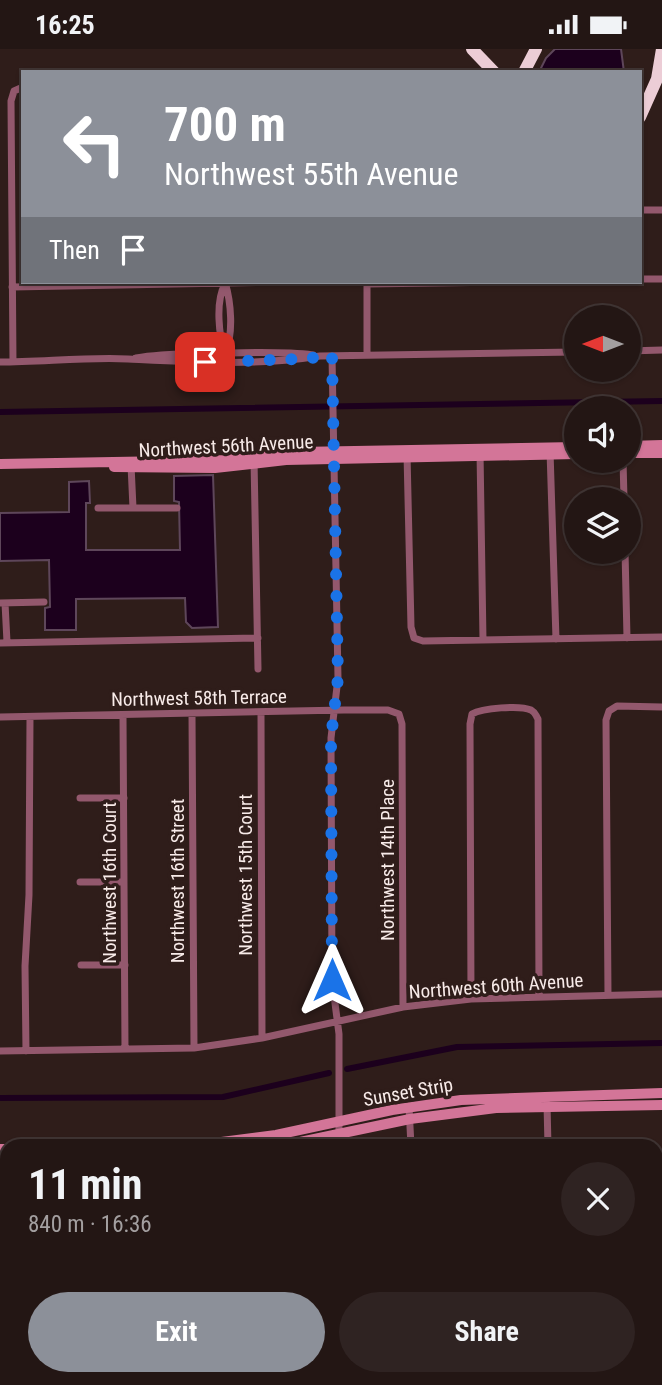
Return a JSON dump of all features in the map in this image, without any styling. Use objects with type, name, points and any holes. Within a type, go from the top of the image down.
[{"type":"highway","points":[[472,49],[492,70]]},
{"type":"highway","points":[[525,70],[536,49]]},
{"type":"highway","points":[[642,99],[651,78],[655,49]]},
{"type":"highway","points":[[642,113],[657,79],[662,49]]},
{"type":"street","points":[[13,362],[11,101],[14,91],[21,88]]},
{"type":"street","points":[[642,211],[662,210]]},
{"type":"street","points":[[642,279],[662,279]]},
{"type":"street","points":[[12,288],[85,284]]},
{"type":"street","points":[[225,284],[228,293],[229,344],[225,357]]},
{"type":"street","points":[[367,284],[367,355]]},
{"type":"street","points":[[641,351],[662,350]]},
{"type":"street","points":[[0,362],[128,359],[165,362],[225,357],[300,359],[320,356],[564,352]]},
{"type":"street","points":[[332,356],[338,678],[331,738],[332,980],[338,1020],[339,1139]]},
{"type":"street","points":[[641,446],[662,445]]},
{"type":"street","name":"Northwest 56th Avenue","points":[[550,451],[564,449]]},
{"type":"street","points":[[550,451],[556,639]]},
{"type":"street","points":[[480,452],[483,640]]},
{"type":"street","points":[[407,453],[411,627],[414,638],[422,641],[662,637]]},
{"type":"street","name":"Northwest 56th Avenue","points":[[0,464],[131,464],[407,453],[564,453]]},
{"type":"street","points":[[641,453],[662,453]]},
{"type":"street","points":[[254,459],[258,669]]},
{"type":"street","points":[[131,464],[134,508]]},
{"type":"street","points":[[98,508],[177,508]]},
{"type":"street","points":[[625,564],[627,638]]},
{"type":"street","points":[[44,602],[3,603],[4,643],[258,638]]},
{"type":"street","points":[[608,995],[606,720],[609,711],[617,706],[662,707]]},
{"type":"street","points":[[471,999],[470,724],[472,714],[480,709],[526,709],[534,712],[538,719],[539,997]]},
{"type":"street","name":"Northwest 58th Terrace","points":[[0,717],[388,710],[399,714]]},
{"type":"street","name":"Northwest 15th Court","points":[[261,713],[262,1038]]},
{"type":"street","name":"Northwest 16th Street","points":[[192,714],[194,1048]]},
{"type":"street","name":"Northwest 14th Place","points":[[399,714],[402,724],[403,1007]]},
{"type":"street","name":"Northwest 16th Court","points":[[123,716],[125,1049]]},
{"type":"street","points":[[26,1051],[30,717]]},
{"type":"street","points":[[80,798],[124,798]]},
{"type":"street","points":[[80,882],[124,882]]},
{"type":"street","points":[[81,965],[125,965]]},
{"type":"street","name":"Northwest 60th Avenue","points":[[0,1051],[194,1048],[262,1038],[403,1007],[471,999],[662,994]]},
{"type":"street","name":"Sunset Strip","points":[[248,1139],[409,1107],[493,1097],[662,1093]]},
{"type":"street","points":[[547,1096],[548,1139]]},
{"type":"street","name":"Sunset Strip","points":[[317,1139],[410,1119],[496,1108],[662,1105]]},
{"type":"street","points":[[409,1107],[411,1139]]},
{"type":"street","points":[[292,1132],[294,1139]]},
{"type":"shaded area","points":[[555,49],[621,49],[624,70],[540,70]]},
{"type":"shaded area","points":[[213,475],[218,627],[192,628],[186,622],[185,598],[76,599],[76,630],[45,630],[45,608],[50,607],[49,560],[0,561],[0,513],[69,512],[69,482],[89,481],[86,550],[180,550],[179,502],[174,501],[174,476]]},
{"type":"waterway","points":[[0,412],[662,401]]},
{"type":"waterway","points":[[347,1069],[457,1047],[662,1043]]},
{"type":"waterway","points":[[0,1098],[223,1097],[329,1073]]},
{"type":"route","points":[[205,362],[332,356],[338,678],[331,738],[332,980]]}]
